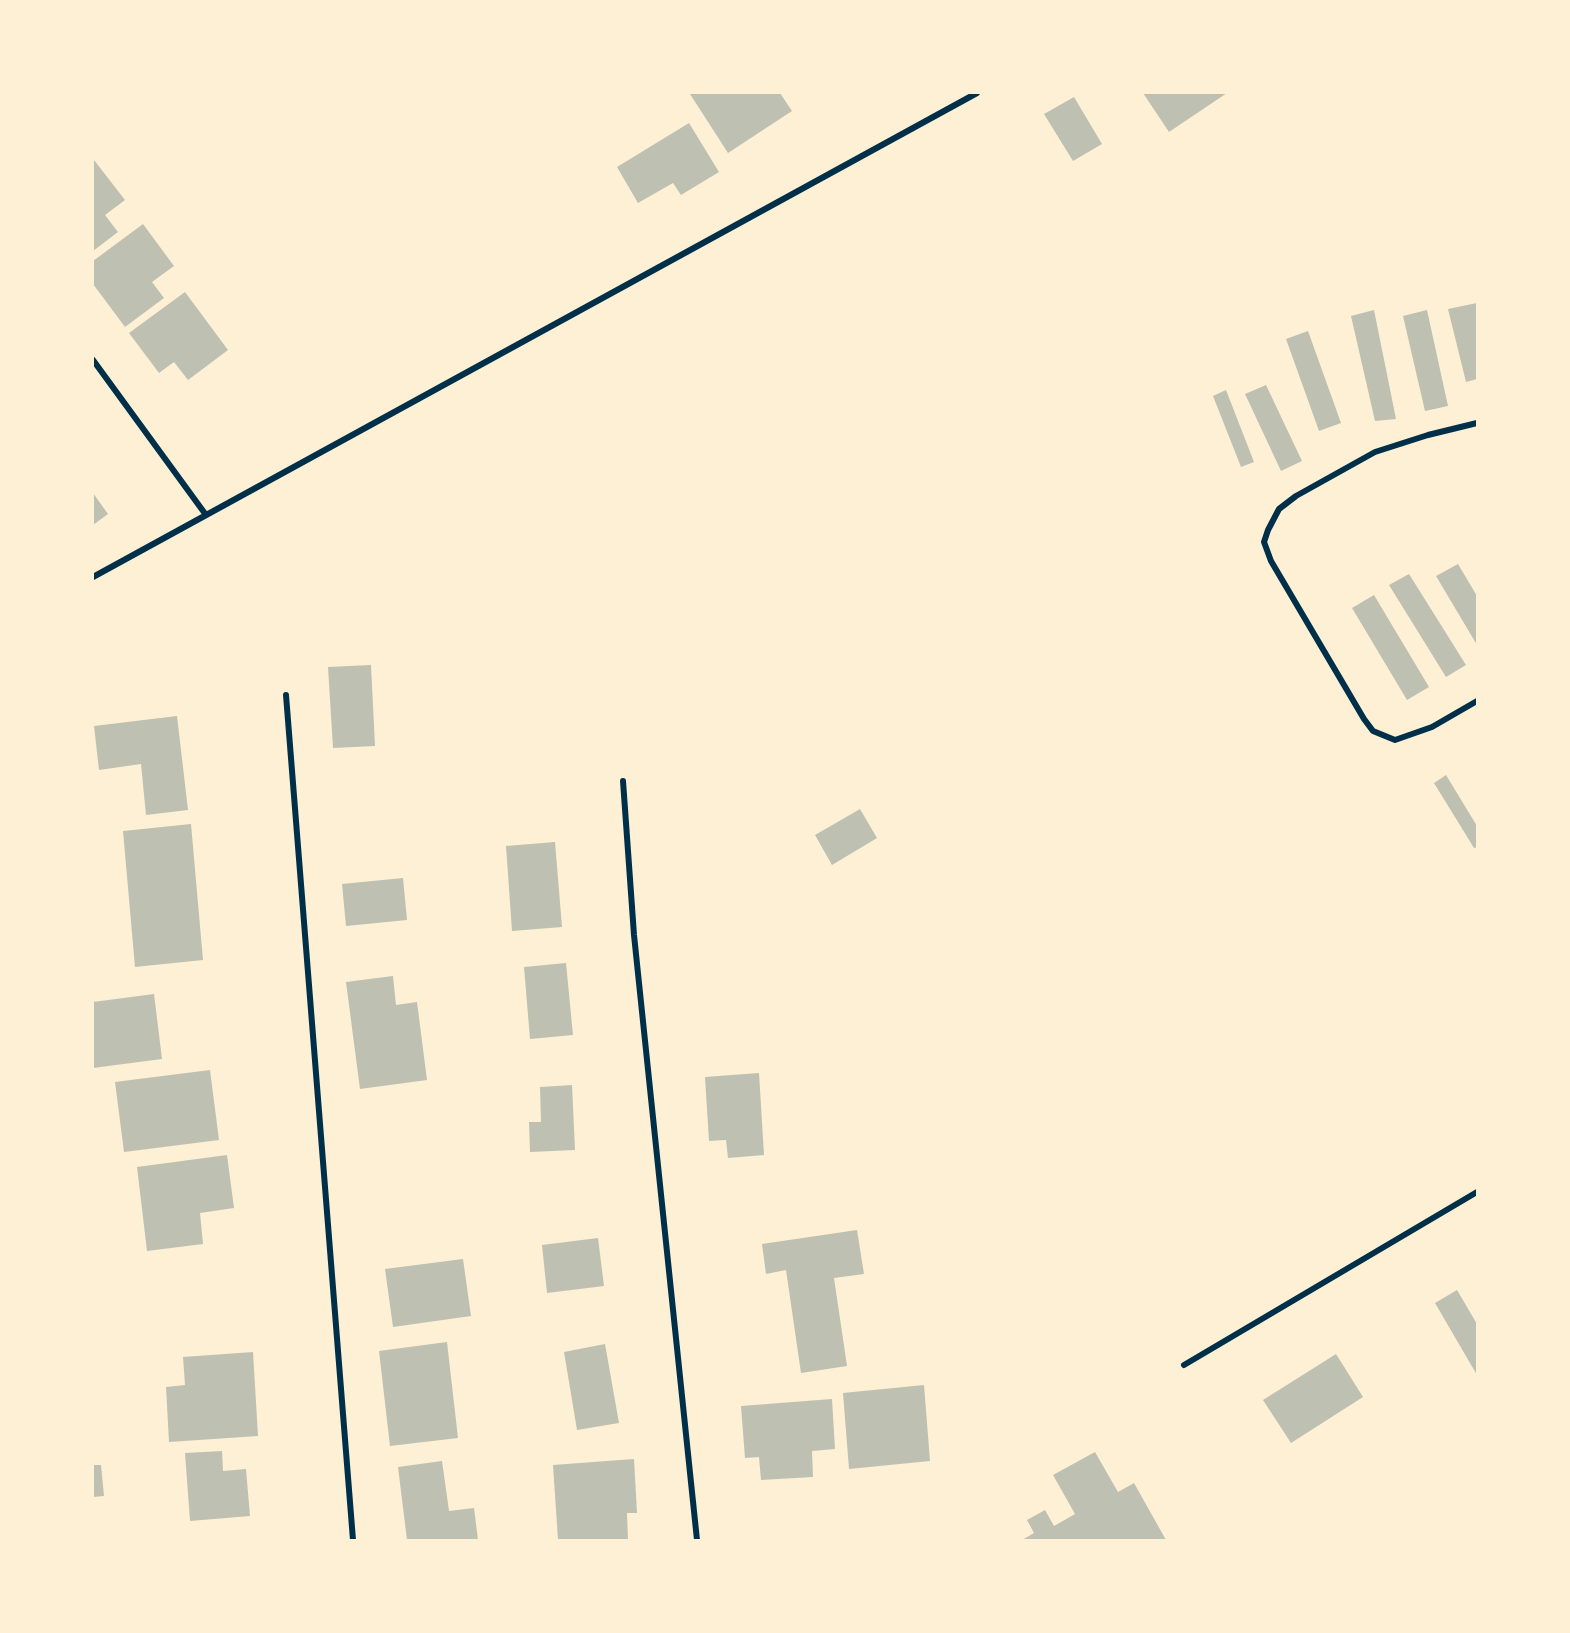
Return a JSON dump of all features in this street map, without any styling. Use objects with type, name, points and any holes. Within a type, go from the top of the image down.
[{"type":"street","points":[[93,577],[977,93]]},
{"type":"street","points":[[93,360],[206,515]]},
{"type":"street","points":[[1477,423],[1428,435],[1375,452],[1306,490],[1279,509],[1264,542],[1271,561],[1373,731],[1395,740],[1432,727],[1477,701]]},
{"type":"street","points":[[286,695],[353,1540]]},
{"type":"street","points":[[624,781],[634,935],[697,1540]]},
{"type":"street","points":[[1184,1365],[1477,1192]]},
{"type":"building","points":[[780,93],[792,111],[728,153],[690,94]]},
{"type":"building","points":[[1143,93],[1227,93],[1169,132]]},
{"type":"building","points":[[1074,97],[1102,144],[1073,161],[1044,114]]},
{"type":"building","points":[[689,123],[719,172],[681,195],[673,183],[638,203],[617,167]]},
{"type":"building","points":[[93,161],[125,200],[105,215],[118,232],[93,251]]},
{"type":"building","points":[[143,224],[174,266],[152,282],[164,298],[125,327],[93,284],[93,261]]},
{"type":"building","points":[[185,292],[228,350],[188,380],[174,362],[159,373],[129,333]]},
{"type":"building","points":[[1477,303],[1477,379],[1466,382],[1448,309]]},
{"type":"building","points":[[1374,310],[1396,419],[1375,421],[1351,316]]},
{"type":"building","points":[[1427,310],[1448,406],[1425,411],[1403,316]]},
{"type":"building","points":[[1308,331],[1341,423],[1319,431],[1286,339]]},
{"type":"building","points":[[1266,385],[1302,461],[1281,471],[1245,394]]},
{"type":"building","points":[[1226,390],[1254,462],[1241,467],[1213,396]]},
{"type":"building","points":[[93,493],[108,514],[93,525]]},
{"type":"building","points":[[1458,564],[1477,596],[1477,645],[1436,576]]},
{"type":"building","points":[[1409,574],[1466,665],[1446,677],[1389,585]]},
{"type":"building","points":[[1374,595],[1429,687],[1407,700],[1352,608]]},
{"type":"building","points":[[371,665],[375,746],[333,748],[328,667]]},
{"type":"building","points":[[177,716],[188,810],[146,815],[141,764],[99,770],[94,726]]},
{"type":"building","points":[[1446,775],[1477,826],[1477,847],[1474,848],[1434,783]]},
{"type":"building","points":[[860,809],[877,838],[832,865],[815,835]]},
{"type":"building","points":[[191,824],[203,960],[135,967],[123,831]]},
{"type":"building","points":[[555,842],[562,927],[512,931],[506,846]]},
{"type":"building","points":[[403,878],[407,920],[346,926],[342,884]]},
{"type":"building","points":[[566,963],[573,1035],[530,1039],[524,967]]},
{"type":"building","points":[[393,976],[396,1005],[417,1002],[427,1080],[360,1089],[346,982]]},
{"type":"building","points":[[154,994],[162,1059],[93,1068],[93,1002]]},
{"type":"building","points":[[210,1070],[219,1140],[124,1152],[115,1082]]},
{"type":"building","points":[[759,1073],[764,1155],[728,1158],[726,1140],[709,1141],[705,1077]]},
{"type":"building","points":[[572,1085],[575,1150],[530,1152],[529,1122],[541,1122],[540,1087]]},
{"type":"building","points":[[227,1155],[234,1208],[200,1213],[203,1244],[147,1251],[137,1167]]},
{"type":"building","points":[[857,1230],[864,1274],[834,1278],[847,1366],[801,1373],[786,1270],[766,1274],[762,1244]]},
{"type":"building","points":[[598,1238],[604,1286],[547,1293],[542,1245]]},
{"type":"building","points":[[463,1259],[471,1316],[393,1327],[385,1269]]},
{"type":"building","points":[[1457,1290],[1477,1324],[1477,1375],[1435,1303]]},
{"type":"building","points":[[447,1342],[458,1438],[390,1446],[379,1351]]},
{"type":"building","points":[[605,1344],[619,1423],[577,1430],[564,1352]]},
{"type":"building","points":[[253,1352],[258,1436],[169,1442],[166,1387],[185,1385],[183,1357]]},
{"type":"building","points":[[1336,1354],[1363,1397],[1291,1443],[1263,1400]]},
{"type":"building","points":[[924,1385],[930,1461],[849,1469],[843,1393]]},
{"type":"building","points":[[832,1399],[835,1449],[812,1451],[813,1477],[761,1480],[759,1457],[745,1458],[741,1406]]},
{"type":"building","points":[[222,1451],[223,1471],[246,1469],[250,1516],[190,1521],[185,1453]]},
{"type":"building","points":[[1095,1452],[1118,1492],[1134,1483],[1166,1540],[1022,1540],[1034,1533],[1027,1520],[1045,1510],[1054,1526],[1075,1514],[1053,1475]]},
{"type":"building","points":[[634,1459],[637,1513],[627,1513],[628,1540],[558,1540],[553,1465]]},
{"type":"building","points":[[442,1461],[449,1511],[474,1508],[478,1540],[407,1540],[398,1467]]},
{"type":"building","points":[[93,1465],[101,1465],[104,1496],[93,1497]]}]
